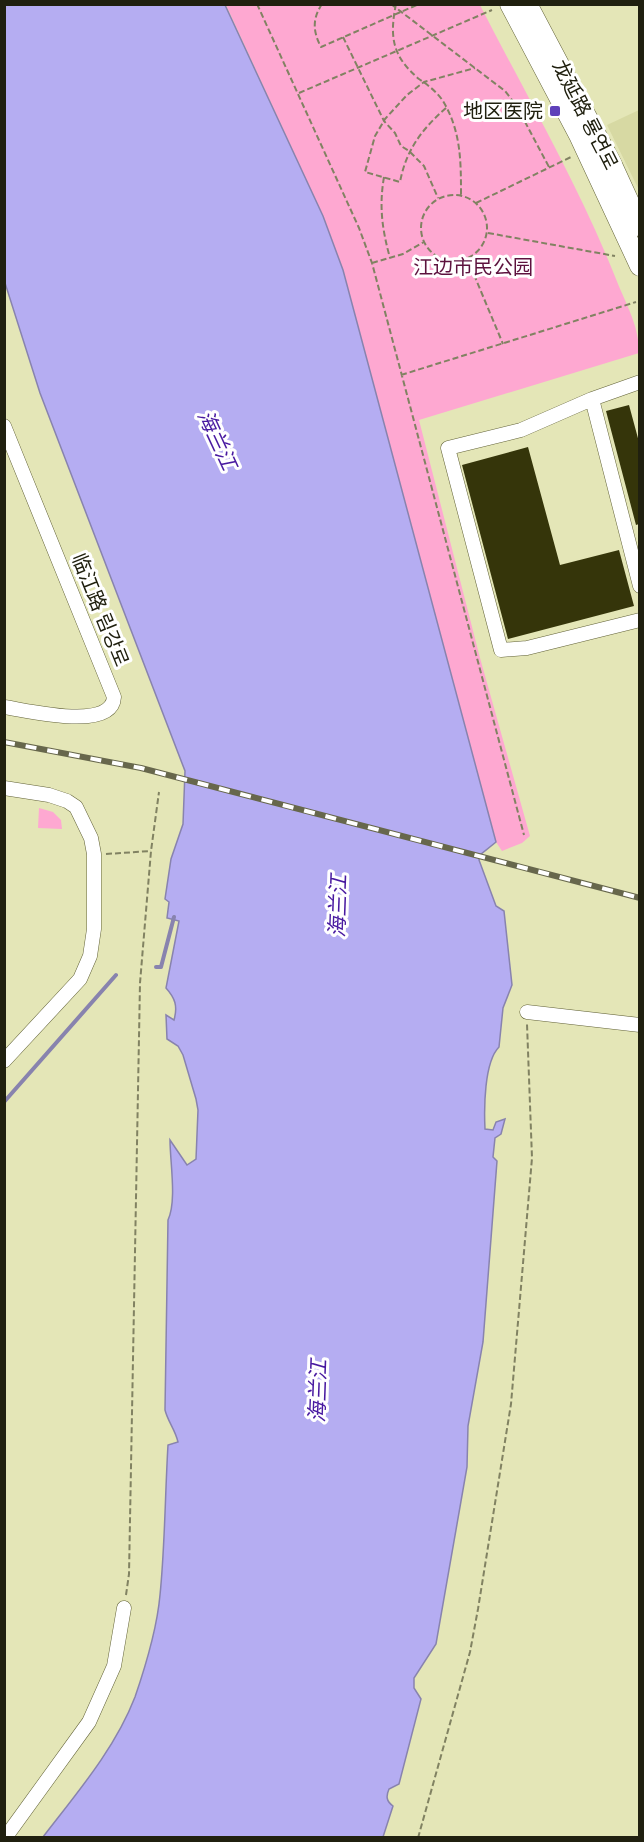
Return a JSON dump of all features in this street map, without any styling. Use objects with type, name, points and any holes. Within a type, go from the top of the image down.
[{"type":"highway","name":"龙延路 룡연로","points":[[519,8],[612,165],[639,222]]},
{"type":"highway","name":"龙延路 룡연로","points":[[519,8],[639,266]]},
{"type":"street","points":[[638,387],[592,399],[521,430],[448,448],[501,650],[527,648],[639,620]]},
{"type":"street","points":[[592,399],[639,586]]},
{"type":"street","name":"临江路 림강로","points":[[4,426],[114,698],[108,710],[93,716],[75,718],[4,707]]},
{"type":"street","points":[[4,788],[49,795],[67,801],[76,807],[91,838],[94,854],[94,929],[90,956],[80,979],[4,1061]]},
{"type":"street","points":[[527,1012],[639,1025]]},
{"type":"street","points":[[5,1838],[89,1722],[114,1666],[124,1608]]},
{"type":"path","points":[[257,4],[359,228],[372,263],[524,835]]},
{"type":"path","points":[[322,4],[314,20],[315,37],[321,47],[419,4]]},
{"type":"path","points":[[391,4],[505,91],[549,167]]},
{"type":"path","points":[[395,6],[393,28],[395,52],[410,71],[435,92],[456,128],[459,141],[462,196]]},
{"type":"path","points":[[298,94],[432,36],[519,8]]},
{"type":"path","points":[[343,38],[384,121],[395,133],[401,146],[410,151],[427,170],[439,199]]},
{"type":"path","points":[[446,108],[414,141],[400,182],[365,172],[375,136],[384,121],[406,95],[424,82],[475,68]]},
{"type":"path","points":[[475,203],[570,157]]},
{"type":"path","points":[[384,177],[381,216],[390,258]]},
{"type":"path","points":[[451,195],[462,196],[475,203],[485,215],[487,232],[481,248],[467,258],[451,261],[440,258],[430,252],[424,243],[421,222],[425,212],[439,199],[451,195]]},
{"type":"path","points":[[487,232],[615,256]]},
{"type":"path","points":[[372,263],[403,254],[424,243]]},
{"type":"path","points":[[467,258],[503,344]]},
{"type":"path","points":[[401,375],[636,302]]},
{"type":"path","points":[[124,1608],[129,1562],[140,983],[151,851],[159,792]]},
{"type":"path","points":[[94,854],[151,851]]},
{"type":"path","points":[[418,1838],[470,1652],[511,1404],[532,1158],[527,1012]]},
{"type":"shaded area","points":[[639,110],[639,190],[607,125]]},
{"type":"green space","name":"江边市民公园","points":[[226,5],[480,5],[587,212],[635,326],[639,353],[419,420],[480,658],[530,836],[522,843],[502,851],[496,842],[343,270],[323,216]]},
{"type":"green space","points":[[39,808],[53,812],[61,820],[62,829],[38,828]]},
{"type":"water","name":"海兰江","points":[[4,5],[225,5],[323,216],[343,270],[496,842],[480,855],[479,860],[496,906],[504,911],[512,985],[503,1008],[499,1047],[490,1063],[486,1086],[485,1129],[493,1130],[496,1122],[505,1119],[501,1134],[495,1138],[493,1157],[497,1161],[483,1342],[468,1426],[467,1467],[436,1644],[414,1678],[414,1688],[421,1699],[399,1784],[389,1789],[388,1792],[388,1800],[393,1806],[383,1837],[43,1837],[94,1770],[117,1735],[135,1697],[154,1634],[162,1577],[168,1445],[178,1442],[165,1410],[168,1220],[173,1192],[170,1140],[187,1165],[196,1159],[198,1110],[183,1055],[178,1046],[167,1039],[166,1015],[174,1020],[175,1002],[166,988],[179,921],[167,918],[169,902],[165,899],[171,859],[183,824],[185,771],[40,393],[5,283]]},
{"type":"building","points":[[629,405],[639,442],[639,524],[636,525],[606,411]]},
{"type":"building","points":[[528,447],[560,565],[619,550],[634,606],[508,639],[462,465]]},
{"type":"waterway","points":[[156,967],[161,967],[174,917]]},
{"type":"waterway","points":[[4,1102],[116,975]]},
{"type":"railway","points":[[4,742],[141,768],[640,898]]},
{"type":"place","name":"地区医院","points":[[555,111]]}]
